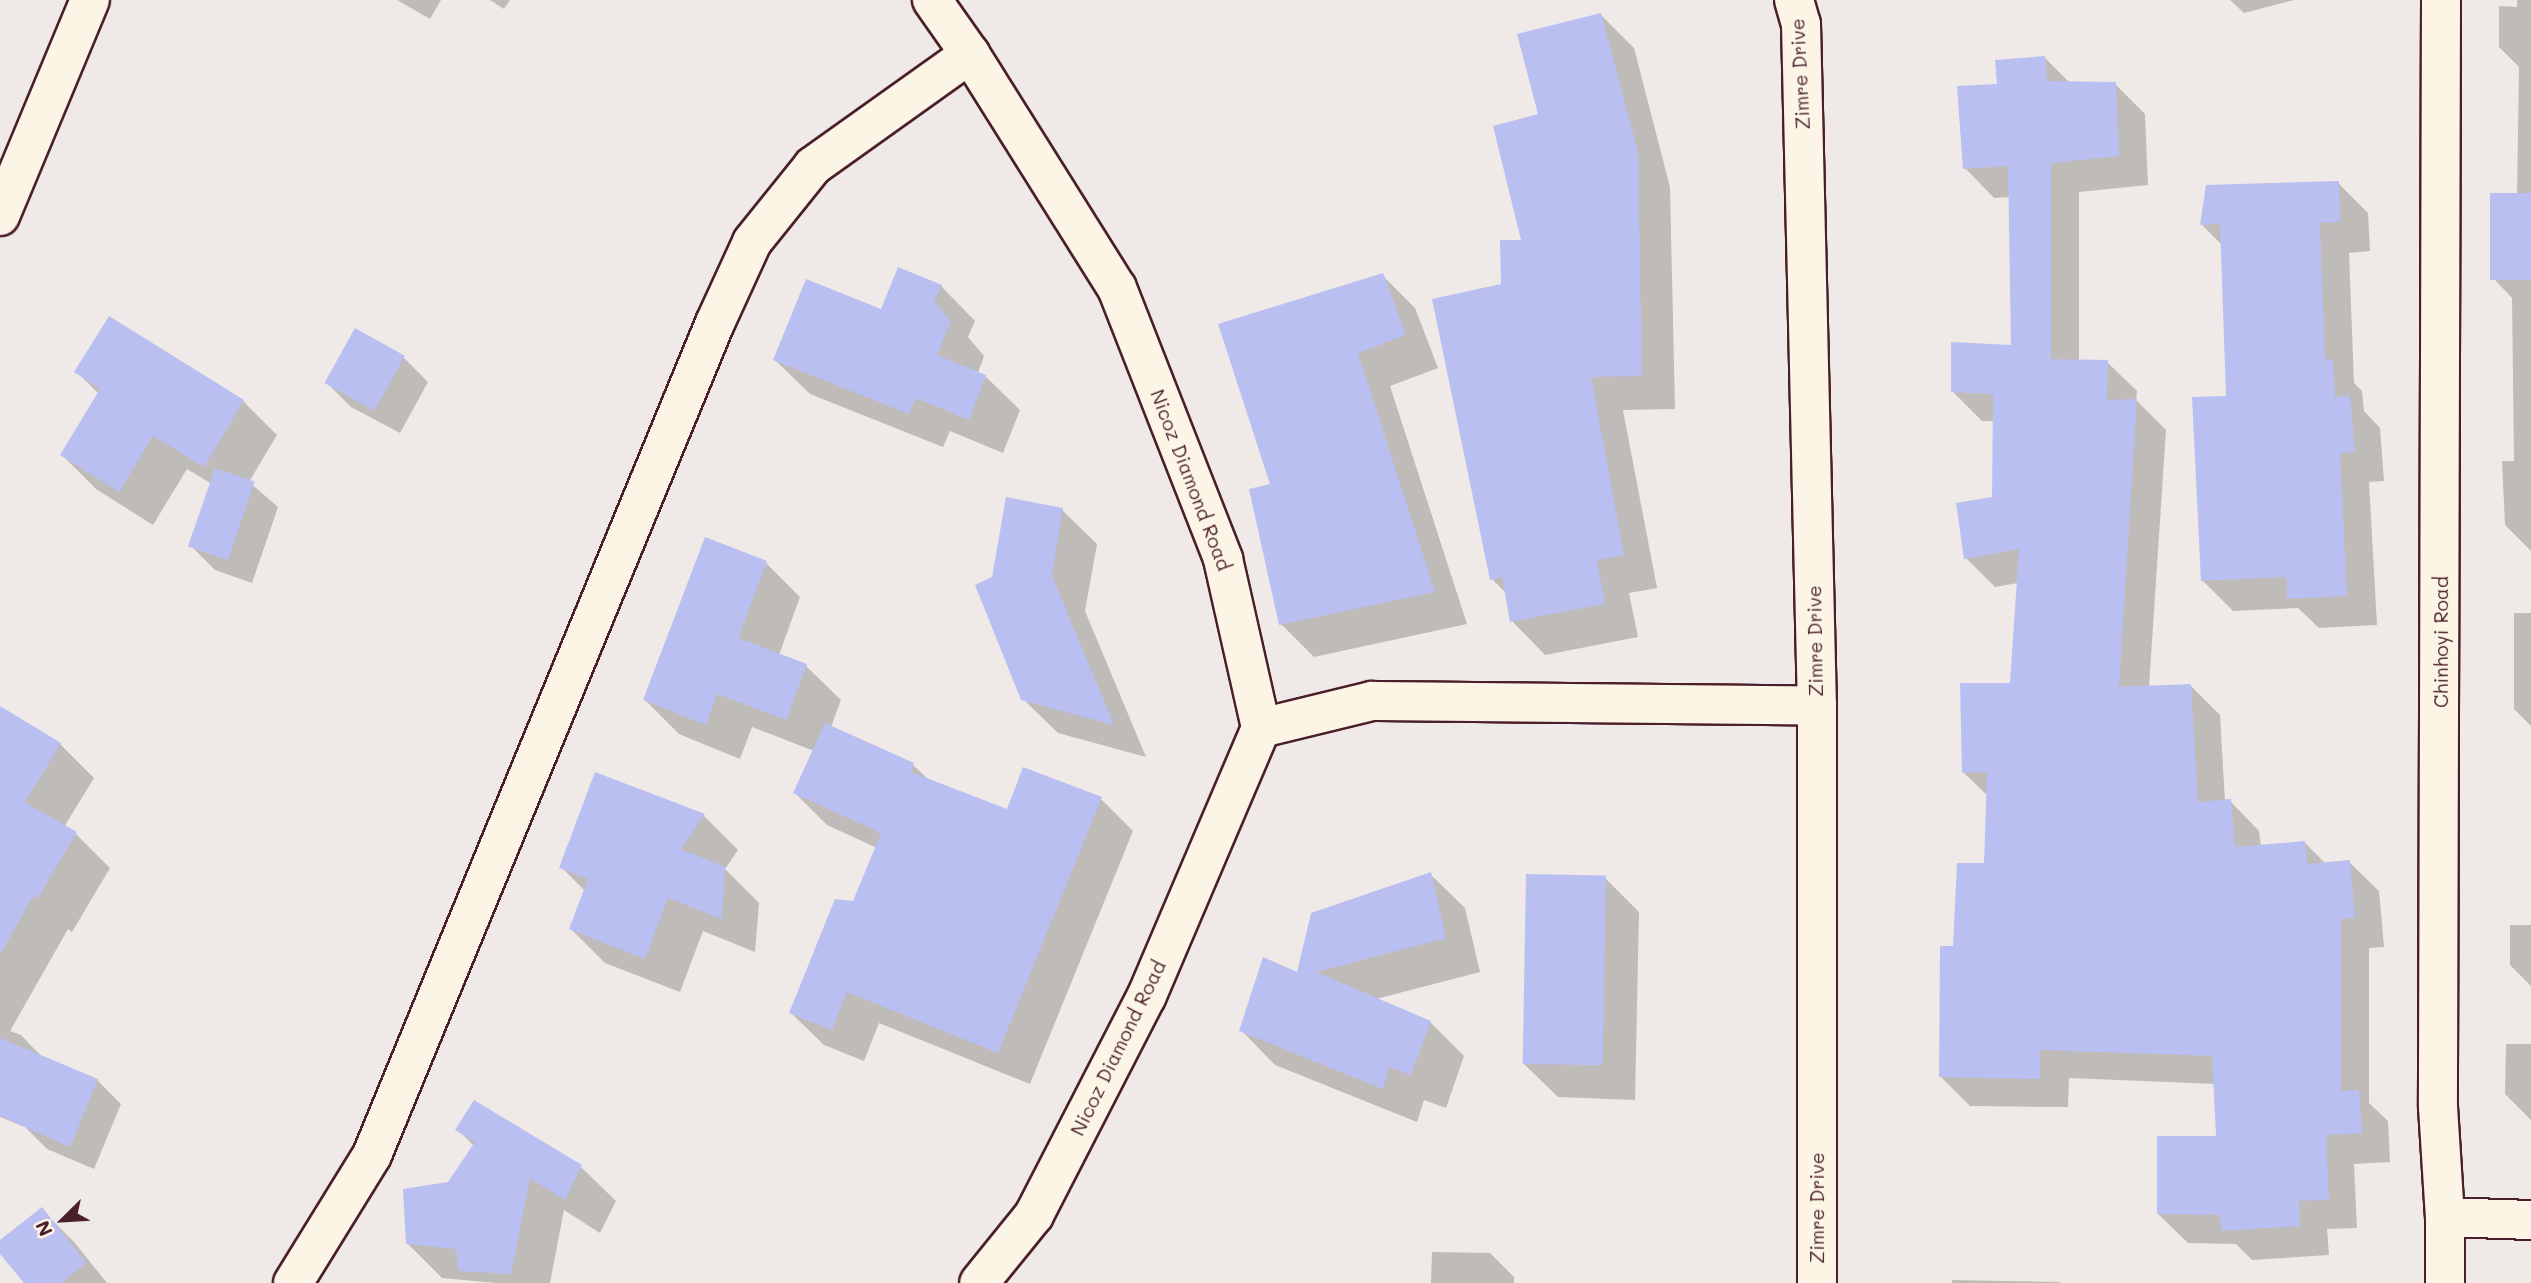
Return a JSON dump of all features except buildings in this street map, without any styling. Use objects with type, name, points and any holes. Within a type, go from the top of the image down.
[{"type":"street","points":[[0,216],[90,0]]},
{"type":"street","name":"Nicoz Diamond Road","points":[[932,0],[970,54],[1117,288],[1223,559],[1261,728],[1140,1009],[1034,1215],[979,1283]]},
{"type":"street","name":"Zimre Drive","points":[[1794,0],[1801,24],[1817,706],[1817,1283]]},
{"type":"street","name":"Chinhoyi Road","points":[[2441,0],[2438,1107],[2445,1217],[2445,1283]]},
{"type":"street","points":[[293,1283],[372,1155],[704,349],[752,242],[813,166],[970,54]]},
{"type":"street","points":[[1261,728],[1372,701],[1817,706]]},
{"type":"street","points":[[2445,1217],[2531,1220]]}]
